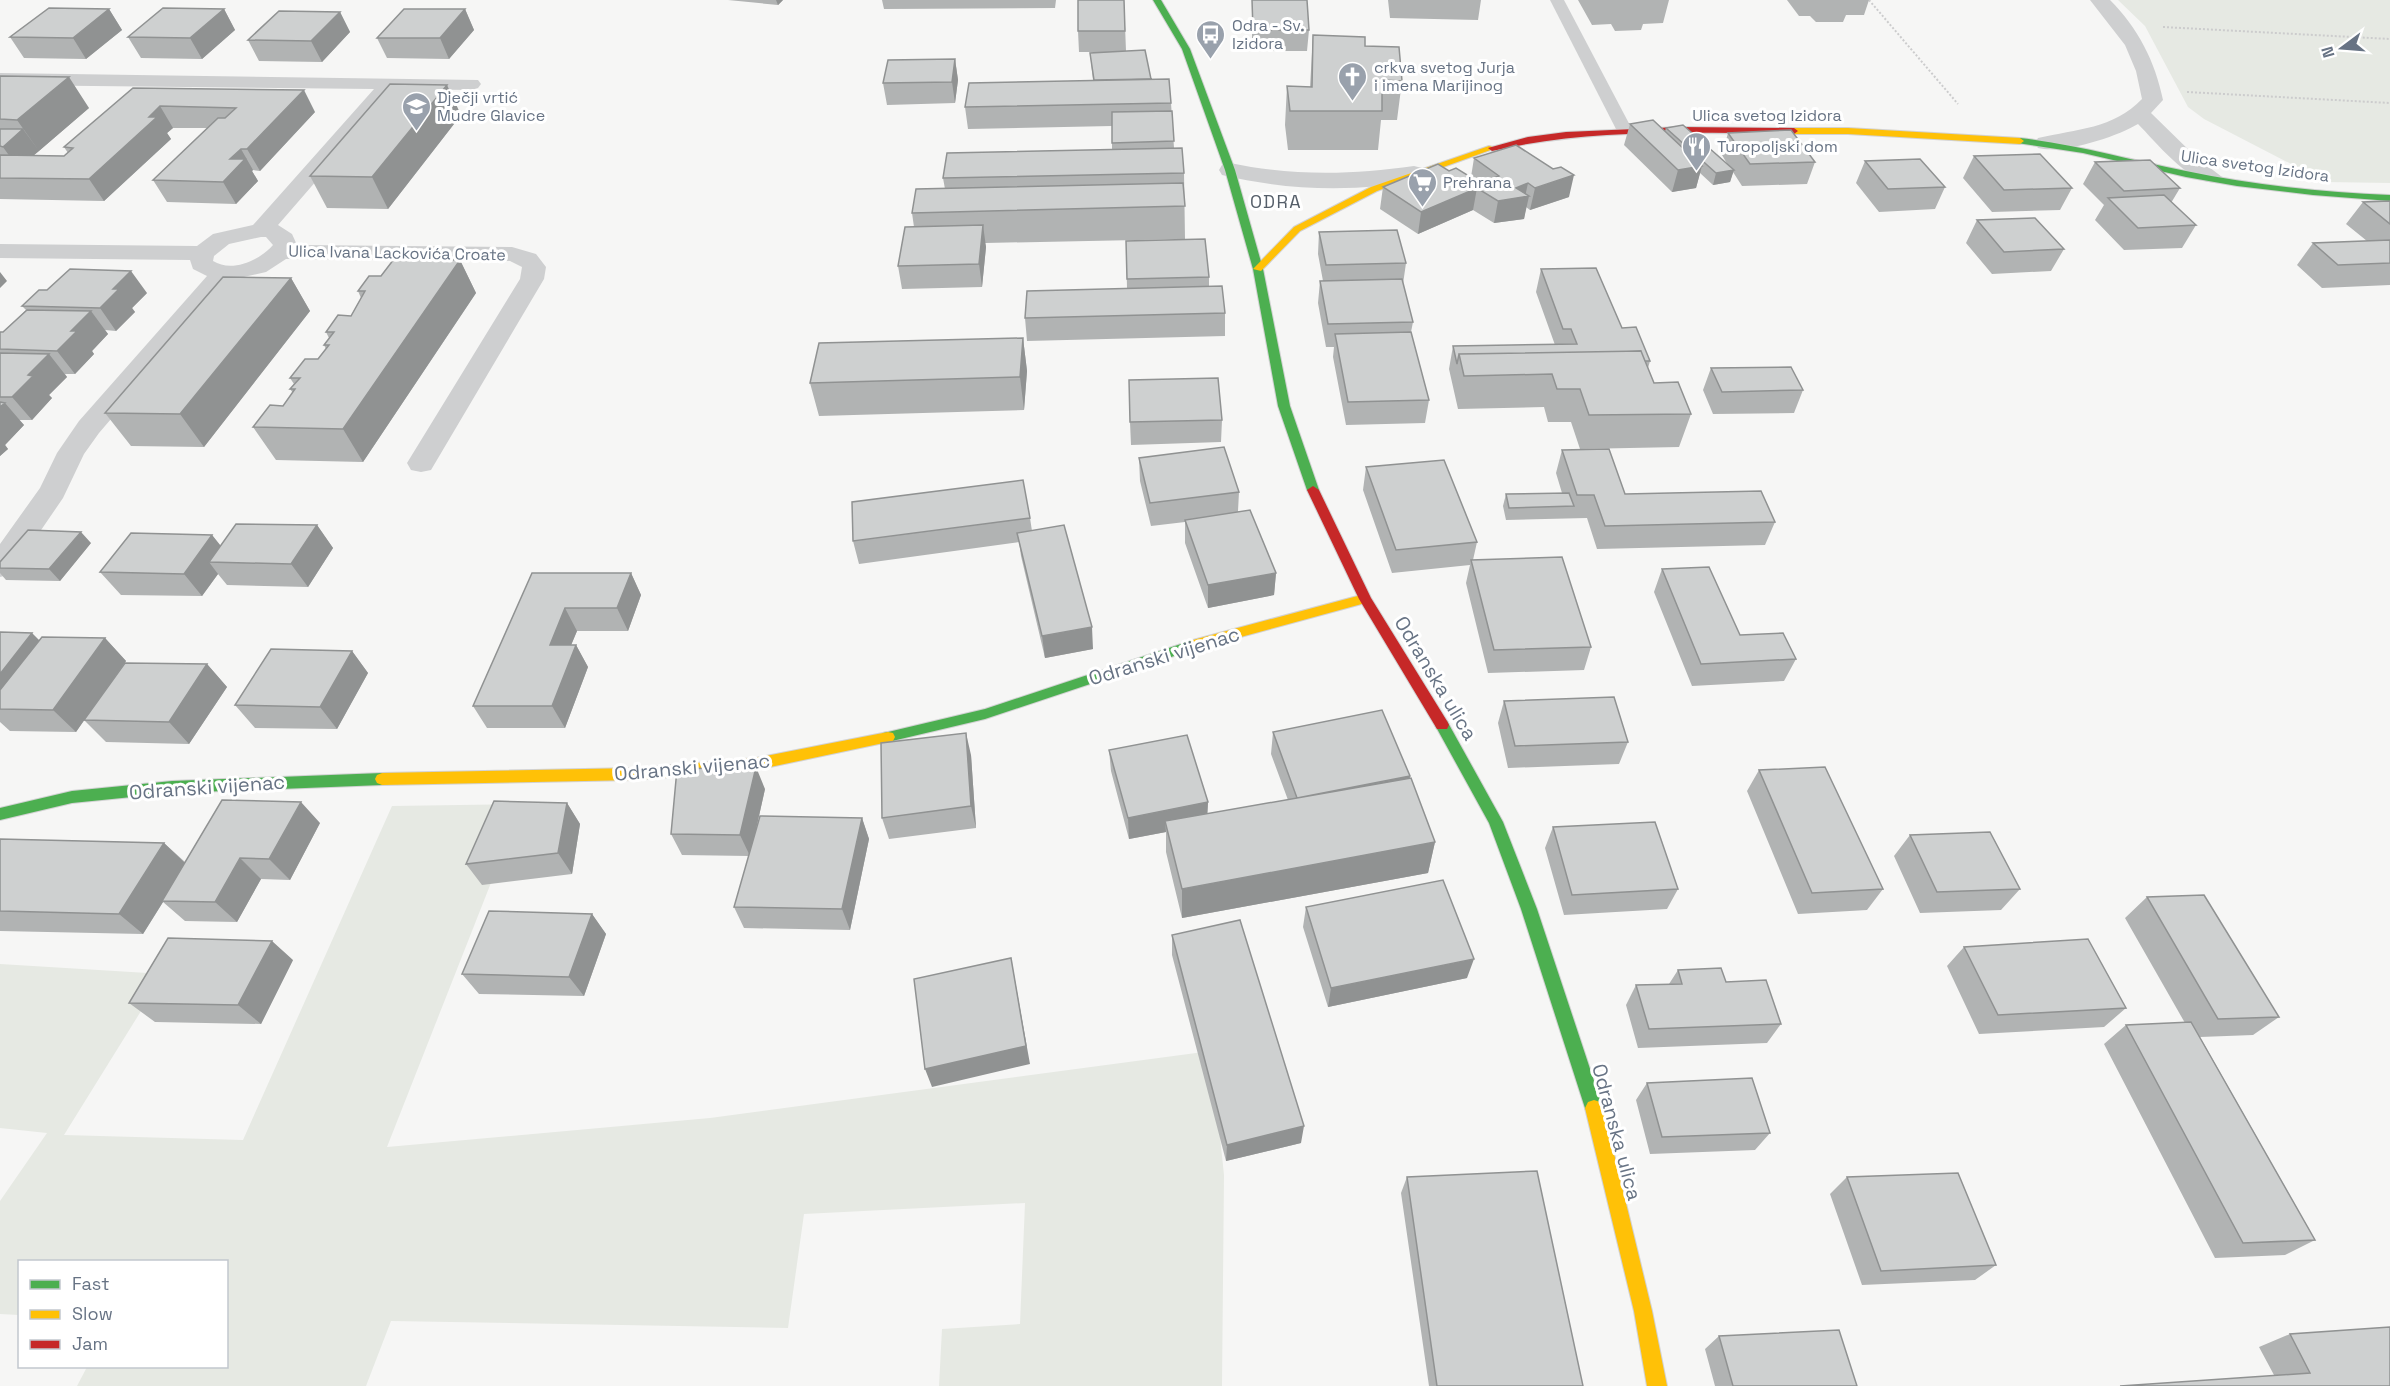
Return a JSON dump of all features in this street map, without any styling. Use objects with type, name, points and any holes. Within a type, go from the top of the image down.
[{"type":"street","name":"Odranska ulica","points":[[1157,0],[1190,58],[1230,170],[1258,269],[1274,363],[1299,452],[1316,497],[1365,599],[1452,741],[1496,822],[1525,898],[1594,1109],[1642,1311],[1657,1386]]},
{"type":"street","points":[[2046,143],[2092,135],[2123,126],[2141,115],[2153,100],[2148,75],[2135,42],[2099,0]]},
{"type":"street","points":[[0,79],[471,84]]},
{"type":"street","name":"Ulica Ivana Lackovića Croate","points":[[261,230],[390,84]]},
{"type":"street","points":[[2141,115],[2188,162],[2211,177]]},
{"type":"street","name":"Ulica svetog Izidora","points":[[1258,269],[1297,229],[1374,189],[1414,173],[1466,154],[1503,145],[1580,134],[1625,131],[1848,132],[2046,143],[2211,177],[2315,192],[2390,198]]},
{"type":"street","points":[[1230,170],[1284,181],[1319,183],[1366,180],[1414,173]]},
{"type":"street","points":[[0,251],[203,253],[228,237],[261,230],[272,231],[284,239],[280,252],[262,264],[223,273],[206,268],[201,264],[203,253]]},
{"type":"street","name":"Ulica Ivana Lackovića Croate","points":[[280,252],[512,254],[528,258],[534,267],[532,279],[421,463]]},
{"type":"street","points":[[0,566],[54,491],[71,453],[89,427],[223,273]]},
{"type":"street","name":"Odranski vijenac","points":[[0,814],[72,797],[172,787],[308,780],[635,774],[756,764],[855,745],[985,714],[1182,648],[1365,599]]},
{"type":"lane","points":[[1557,0],[1625,131]]},
{"type":"path","points":[[1869,0],[1987,138]]},
{"type":"path","points":[[2157,27],[2390,39]]},
{"type":"path","points":[[2180,92],[2390,103]]},
{"type":"shaded area","points":[[2118,0],[2390,0],[2390,183],[2326,182],[2204,119],[2188,107],[2145,26]]},
{"type":"shaded area","points":[[522,804],[387,1147],[710,1118],[1211,1051],[1224,1175],[1222,1386],[939,1386],[942,1329],[1020,1324],[1025,1203],[804,1214],[788,1328],[391,1321],[366,1386],[77,1386],[86,1368],[228,1368],[228,1260],[18,1260],[18,1315],[0,1314],[0,1201],[47,1133],[0,1128],[0,964],[164,974],[64,1135],[243,1140],[392,806]]},
{"type":"building","points":[[1078,0],[1124,0],[1125,31],[1078,31]]},
{"type":"building","points":[[1252,0],[1307,0],[1309,30],[1253,30]]},
{"type":"building","points":[[49,8],[109,9],[73,38],[10,37]]},
{"type":"building","points":[[163,8],[224,9],[190,38],[128,37]]},
{"type":"building","points":[[404,9],[465,9],[440,38],[377,38]]},
{"type":"building","points":[[279,11],[340,12],[311,41],[248,40]]},
{"type":"building","points":[[1313,35],[1365,37],[1365,46],[1399,47],[1402,81],[1382,80],[1382,111],[1290,111],[1287,86],[1312,87]]},
{"type":"building","points":[[1145,50],[1151,79],[1094,80],[1090,53]]},
{"type":"building","points":[[955,59],[952,82],[883,83],[888,60]]},
{"type":"building","points":[[0,76],[69,77],[17,120],[0,119]]},
{"type":"building","points":[[1169,79],[1171,103],[965,107],[969,83]]},
{"type":"building","points":[[390,84],[447,85],[372,177],[310,176]]},
{"type":"building","points":[[133,88],[304,90],[247,149],[241,149],[230,159],[245,159],[223,182],[153,180],[218,118],[225,118],[236,108],[160,106],[149,117],[157,117],[89,179],[0,178],[0,155],[64,156],[73,148],[64,147]]},
{"type":"building","points":[[1172,111],[1174,141],[1112,143],[1112,112]]},
{"type":"building","points":[[1653,120],[1702,166],[1678,170],[1630,124]]},
{"type":"building","points":[[1683,125],[1734,170],[1716,173],[1666,128]]},
{"type":"building","points":[[0,129],[23,129],[3,147],[0,146]]},
{"type":"building","points":[[1791,130],[1815,162],[1750,164],[1728,133]]},
{"type":"building","points":[[1516,145],[1553,169],[1561,167],[1574,175],[1535,188],[1528,183],[1516,188],[1529,196],[1498,201],[1477,188],[1421,212],[1383,187],[1438,164],[1449,171],[1456,168],[1480,183],[1499,176],[1474,158]]},
{"type":"building","points":[[1182,148],[1184,173],[943,178],[947,153]]},
{"type":"building","points":[[2040,154],[2072,188],[2004,190],[1974,156]]},
{"type":"building","points":[[1920,159],[1945,187],[1888,189],[1865,161]]},
{"type":"building","points":[[2150,160],[2180,188],[2124,191],[2095,162]]},
{"type":"building","points":[[1183,183],[1185,206],[912,213],[916,189]]},
{"type":"building","points":[[2164,195],[2196,225],[2138,228],[2108,198]]},
{"type":"building","points":[[2390,201],[2390,224],[2363,202]]},
{"type":"building","points":[[2035,218],[2064,249],[2004,252],[1977,220]]},
{"type":"building","points":[[983,225],[979,264],[898,266],[905,227]]},
{"type":"building","points":[[1397,230],[1406,263],[1326,265],[1319,232]]},
{"type":"building","points":[[1205,239],[1209,277],[1127,279],[1126,241]]},
{"type":"building","points":[[2390,240],[2390,263],[2338,265],[2313,243]]},
{"type":"building","points":[[394,259],[460,260],[343,429],[253,427],[270,405],[283,406],[295,389],[290,389],[300,378],[290,378],[305,359],[318,359],[329,345],[324,345],[334,332],[326,332],[338,315],[351,316],[365,291],[358,291],[369,276],[381,276]]},
{"type":"building","points":[[1596,268],[1622,328],[1636,327],[1650,361],[1645,361],[1641,351],[1459,354],[1457,364],[1453,346],[1577,344],[1571,329],[1563,329],[1541,269]]},
{"type":"building","points":[[70,269],[131,271],[113,289],[119,289],[100,308],[22,306],[39,290],[47,290]]},
{"type":"building","points":[[223,277],[291,278],[180,414],[105,413]]},
{"type":"building","points":[[1402,279],[1413,322],[1328,324],[1320,281]]},
{"type":"building","points":[[1222,286],[1225,313],[1025,318],[1027,291]]},
{"type":"building","points":[[27,310],[91,311],[71,331],[77,331],[57,351],[0,349],[0,332],[3,332]]},
{"type":"building","points":[[1411,332],[1429,400],[1348,402],[1335,334]]},
{"type":"building","points":[[1023,338],[1020,377],[810,383],[819,343]]},
{"type":"building","points":[[1641,351],[1654,383],[1678,382],[1691,414],[1589,415],[1580,389],[1557,389],[1552,374],[1464,376],[1459,354]]},
{"type":"building","points":[[0,353],[49,354],[28,375],[33,376],[12,397],[0,397]]},
{"type":"building","points":[[1791,367],[1803,390],[1722,392],[1711,368]]},
{"type":"building","points":[[1218,378],[1222,420],[1130,422],[1129,380]]},
{"type":"building","points":[[1224,447],[1239,492],[1150,503],[1139,458]]},
{"type":"building","points":[[1609,449],[1625,494],[1761,491],[1775,522],[1605,526],[1594,495],[1577,495],[1562,450]]},
{"type":"building","points":[[1444,460],[1477,542],[1396,550],[1366,467]]},
{"type":"building","points":[[1023,480],[1030,518],[853,541],[852,502]]},
{"type":"building","points":[[1569,493],[1574,506],[1509,508],[1506,494]]},
{"type":"building","points":[[1250,510],[1276,573],[1208,585],[1185,520]]},
{"type":"building","points":[[236,524],[317,525],[291,564],[209,562]]},
{"type":"building","points":[[1064,525],[1092,627],[1042,636],[1017,533]]},
{"type":"building","points":[[28,530],[81,532],[49,569],[0,568],[0,562]]},
{"type":"building","points":[[131,533],[212,535],[184,574],[100,572]]},
{"type":"building","points":[[1562,557],[1591,647],[1494,650],[1471,560]]},
{"type":"building","points":[[1709,567],[1740,635],[1783,633],[1796,659],[1701,664],[1662,569]]},
{"type":"building","points":[[532,573],[631,573],[617,608],[565,608],[550,645],[576,645],[552,706],[473,706]]},
{"type":"building","points":[[0,632],[32,633],[0,674]]},
{"type":"building","points":[[42,637],[105,638],[53,710],[0,709],[0,690]]},
{"type":"building","points":[[271,649],[352,651],[320,707],[235,705]]},
{"type":"building","points":[[125,663],[207,664],[169,722],[84,720]]},
{"type":"building","points":[[1614,697],[1628,742],[1515,746],[1504,701]]},
{"type":"building","points":[[1382,710],[1410,776],[1297,798],[1273,732]]},
{"type":"building","points":[[966,733],[971,806],[882,818],[881,743]]},
{"type":"building","points":[[1187,735],[1208,802],[1128,818],[1109,750]]},
{"type":"building","points":[[756,767],[740,835],[671,834],[677,769]]},
{"type":"building","points":[[1825,767],[1883,889],[1812,893],[1759,770]]},
{"type":"building","points":[[1411,778],[1435,842],[1182,889],[1165,821]]},
{"type":"building","points":[[222,800],[301,802],[269,859],[240,858],[215,902],[162,901]]},
{"type":"building","points":[[494,801],[567,803],[558,853],[466,864]]},
{"type":"building","points":[[760,816],[862,818],[842,909],[734,907]]},
{"type":"building","points":[[1655,822],[1678,889],[1572,895],[1553,827]]},
{"type":"building","points":[[1990,832],[2020,889],[1937,892],[1910,835]]},
{"type":"building","points":[[0,839],[164,843],[119,914],[0,911]]},
{"type":"building","points":[[1443,880],[1474,959],[1331,988],[1306,907]]},
{"type":"building","points":[[2204,895],[2279,1017],[2218,1019],[2147,897]]},
{"type":"building","points":[[489,911],[592,914],[569,977],[462,974]]},
{"type":"building","points":[[1240,920],[1304,1126],[1227,1145],[1172,935]]},
{"type":"building","points":[[168,938],[272,941],[238,1005],[129,1003]]},
{"type":"building","points":[[2088,939],[2126,1008],[1998,1015],[1964,947]]},
{"type":"building","points":[[1011,958],[1026,1046],[925,1069],[914,979]]},
{"type":"building","points":[[1721,968],[1726,982],[1766,980],[1781,1024],[1649,1029],[1636,985],[1682,984],[1678,970]]},
{"type":"building","points":[[2191,1022],[2315,1240],[2243,1243],[2126,1025]]},
{"type":"building","points":[[1752,1078],[1770,1133],[1662,1137],[1647,1083]]},
{"type":"building","points":[[1537,1171],[1583,1386],[1437,1386],[1407,1177]]},
{"type":"building","points":[[1958,1173],[1996,1265],[1881,1271],[1847,1177]]},
{"type":"building","points":[[2390,1327],[2390,1386],[2120,1386],[2310,1373],[2290,1334]]},
{"type":"building","points":[[1839,1330],[1857,1386],[1733,1386],[1719,1336]]},
{"type":"traffic: fast","points":[[1157,0],[1186,49],[1230,170],[1258,269],[1284,406],[1313,490]]},
{"type":"traffic: fast","points":[[2020,141],[2083,150],[2186,174],[2262,187],[2390,198]]},
{"type":"traffic: fast","points":[[888,737],[985,714],[1193,645]]},
{"type":"traffic: fast","points":[[1442,725],[1496,822],[1529,909],[1594,1108]]},
{"type":"traffic: fast","points":[[0,814],[72,797],[172,787],[382,779]]},
{"type":"traffic: slow","points":[[1794,131],[1848,131],[2020,141]]},
{"type":"traffic: slow","points":[[1258,269],[1297,229],[1374,189],[1492,148]]},
{"type":"traffic: slow","points":[[1193,645],[1365,599]]},
{"type":"traffic: slow","points":[[382,779],[635,774],[756,764],[888,737]]},
{"type":"traffic: slow","points":[[1594,1108],[1643,1311],[1657,1386]]},
{"type":"traffic: jam","points":[[1492,148],[1566,134],[1604,131],[1794,131]]},
{"type":"traffic: jam","points":[[1313,490],[1365,599],[1442,725]]},
{"type":"place","name":"Odra - Sv. Izidora","points":[[1211,60]]},
{"type":"place","name":"crkva svetog Jurja i imena Marijinog","points":[[1353,102]]},
{"type":"place","name":"Dječji vrtić Mudre Glavice","points":[[416,132]]},
{"type":"place","name":"Turopoljski dom","points":[[1696,172]]},
{"type":"place","name":"Prehrana","points":[[1422,208]]},
{"type":"district","name":"ODRA","points":[[1276,201]]}]
